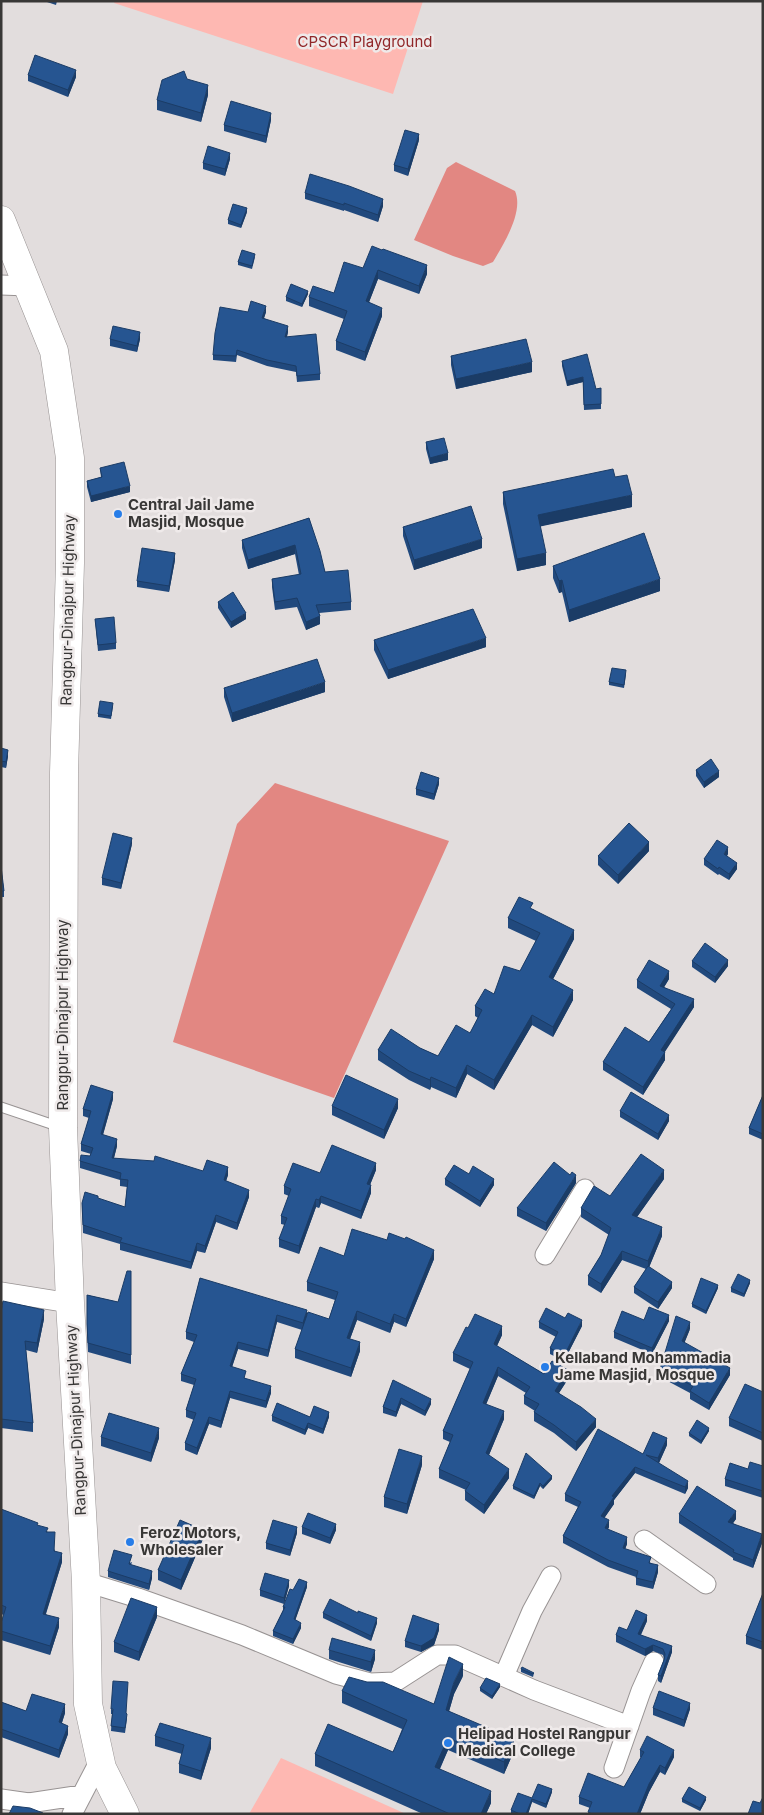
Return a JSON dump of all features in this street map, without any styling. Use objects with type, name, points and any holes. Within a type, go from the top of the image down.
[{"type":"highway","name":"Rangpur-Dinajpur Highway","points":[[1,220],[54,351],[70,458],[70,564],[64,773],[63,1128],[70,1303],[86,1582],[88,1704],[102,1768],[125,1814]]},
{"type":"street","points":[[1,285],[28,286]]},
{"type":"street","points":[[545,1254],[585,1189]]},
{"type":"street","points":[[1,1292],[70,1303]]},
{"type":"street","points":[[644,1540],[706,1584]]},
{"type":"street","points":[[504,1676],[532,1611],[551,1576]]},
{"type":"street","points":[[86,1582],[138,1598],[242,1635],[336,1674],[370,1683],[395,1682],[437,1655],[455,1655],[534,1690],[629,1726]]},
{"type":"street","points":[[614,1768],[641,1690],[654,1662]]},
{"type":"street","points":[[72,1814],[100,1760]]},
{"type":"street","points":[[1,1799],[29,1803],[82,1795]]},
{"type":"lane","points":[[1,1107],[63,1128]]},
{"type":"green space","name":"CPSCR Playground","points":[[115,1],[423,1],[393,94],[114,3]]},
{"type":"green space","points":[[281,1758],[406,1814],[249,1814]]},
{"type":"shaded area","points":[[456,162],[515,191],[517,208],[512,227],[493,262],[483,266],[414,240],[447,168]]},
{"type":"shaded area","points":[[275,783],[449,841],[334,1098],[173,1042],[237,824]]},
{"type":"building","points":[[35,55],[76,70],[68,90],[28,75]]},
{"type":"building","points":[[184,71],[187,79],[208,85],[201,113],[157,100],[162,80]]},
{"type":"building","points":[[231,101],[271,113],[266,136],[224,125]]},
{"type":"building","points":[[405,130],[419,134],[408,169],[394,165]]},
{"type":"building","points":[[208,146],[230,153],[225,169],[203,163]]},
{"type":"building","points":[[310,174],[383,199],[378,215],[344,203],[344,205],[305,193]]},
{"type":"building","points":[[233,204],[247,208],[241,225],[228,220]]},
{"type":"building","points":[[372,246],[427,265],[419,286],[378,270],[366,301],[382,308],[365,352],[336,341],[347,311],[309,297],[313,286],[334,293],[344,262],[363,268]]},
{"type":"building","points":[[242,250],[255,254],[252,266],[238,262]]},
{"type":"building","points":[[291,284],[308,291],[302,304],[286,297]]},
{"type":"building","points":[[251,301],[266,306],[262,318],[288,326],[285,337],[316,334],[320,374],[297,376],[296,366],[267,360],[237,350],[236,356],[213,355],[220,307],[248,312]]},
{"type":"building","points":[[113,326],[140,332],[137,346],[110,339]]},
{"type":"building","points":[[526,339],[532,362],[456,379],[451,356]]},
{"type":"building","points":[[587,354],[596,389],[601,388],[601,404],[584,405],[583,377],[567,381],[562,361]]},
{"type":"building","points":[[444,438],[448,453],[430,458],[426,442]]},
{"type":"building","points":[[124,462],[130,486],[91,496],[87,481],[102,477],[100,468]]},
{"type":"building","points":[[613,469],[615,477],[627,475],[632,495],[538,515],[546,553],[517,559],[503,492]]},
{"type":"building","points":[[471,506],[482,539],[414,560],[403,527]]},
{"type":"building","points":[[309,518],[325,572],[348,570],[351,602],[316,605],[320,616],[306,622],[297,598],[275,602],[272,579],[301,574],[295,545],[248,560],[242,540]]},
{"type":"building","points":[[644,533],[660,579],[569,610],[562,580],[559,581],[553,566]]},
{"type":"building","points":[[142,548],[175,553],[169,586],[137,581]]},
{"type":"building","points":[[233,592],[246,613],[231,622],[218,602]]},
{"type":"building","points":[[473,609],[486,638],[388,670],[374,640]]},
{"type":"building","points":[[114,617],[116,643],[98,645],[95,619]]},
{"type":"building","points":[[317,659],[325,682],[232,713],[224,688]]},
{"type":"building","points":[[612,668],[626,670],[624,685],[609,682]]},
{"type":"building","points":[[100,701],[113,703],[111,716],[98,714]]},
{"type":"building","points":[[1,748],[8,750],[6,762],[1,761]]},
{"type":"building","points":[[711,759],[719,771],[704,782],[696,770]]},
{"type":"building","points":[[421,772],[439,778],[434,794],[416,789]]},
{"type":"building","points":[[629,823],[649,842],[618,875],[598,856]]},
{"type":"building","points":[[113,833],[132,838],[121,883],[102,878]]},
{"type":"building","points":[[717,840],[728,847],[724,854],[737,863],[729,874],[704,859]]},
{"type":"building","points":[[1,866],[4,891],[1,891]]},
{"type":"building","points":[[519,897],[533,903],[530,908],[574,930],[549,977],[573,990],[553,1027],[532,1015],[494,1080],[467,1065],[456,1088],[431,1077],[430,1080],[409,1071],[378,1050],[391,1029],[420,1048],[438,1056],[456,1025],[470,1033],[482,1010],[475,1006],[485,989],[494,994],[504,966],[520,971],[540,933],[508,918]]},
{"type":"building","points":[[705,943],[728,960],[715,977],[692,961]]},
{"type":"building","points":[[649,960],[669,971],[660,986],[694,999],[661,1050],[665,1052],[643,1087],[603,1062],[625,1027],[649,1042],[675,1004],[637,980]]},
{"type":"building","points":[[346,1075],[398,1099],[384,1130],[332,1106]]},
{"type":"building","points":[[91,1085],[113,1092],[101,1134],[117,1139],[112,1158],[154,1161],[155,1156],[203,1171],[207,1160],[228,1167],[224,1180],[249,1190],[237,1223],[216,1215],[205,1246],[197,1243],[191,1262],[120,1242],[122,1238],[83,1225],[82,1203],[85,1192],[125,1207],[128,1180],[120,1179],[121,1173],[80,1161],[81,1155],[90,1156],[93,1148],[81,1144],[91,1111],[83,1109]]},
{"type":"building","points":[[631,1092],[669,1115],[658,1134],[620,1111]]},
{"type":"building","points":[[763,1095],[763,1134],[749,1128]]},
{"type":"building","points":[[332,1145],[376,1163],[367,1184],[371,1185],[361,1211],[321,1196],[319,1200],[316,1199],[299,1246],[279,1239],[287,1218],[281,1216],[291,1189],[284,1186],[293,1163],[320,1173]]},
{"type":"building","points":[[641,1154],[664,1170],[632,1215],[662,1227],[648,1261],[622,1251],[601,1284],[588,1276],[601,1255],[611,1228],[581,1208],[594,1186],[610,1196]]},
{"type":"building","points":[[554,1162],[570,1175],[572,1172],[576,1175],[546,1223],[517,1208]]},
{"type":"building","points":[[454,1165],[469,1174],[473,1166],[494,1179],[480,1201],[445,1179]]},
{"type":"building","points":[[352,1229],[387,1240],[389,1233],[405,1239],[406,1237],[434,1250],[406,1319],[394,1314],[390,1324],[357,1311],[347,1338],[360,1342],[351,1368],[295,1349],[308,1312],[329,1319],[338,1292],[307,1282],[320,1247],[344,1256]]},
{"type":"building","points":[[648,1266],[672,1282],[658,1302],[634,1287]]},
{"type":"building","points":[[127,1271],[131,1271],[131,1355],[88,1343],[87,1324],[87,1295],[118,1302]]},
{"type":"building","points":[[738,1274],[750,1280],[744,1294],[731,1288]]},
{"type":"building","points":[[200,1278],[307,1310],[303,1323],[277,1315],[268,1350],[238,1342],[230,1366],[246,1371],[244,1378],[271,1386],[266,1401],[230,1391],[221,1421],[209,1417],[197,1448],[185,1443],[196,1413],[186,1410],[196,1379],[181,1374],[197,1335],[186,1332]]},
{"type":"building","points":[[701,1278],[718,1285],[706,1311],[692,1304]]},
{"type":"building","points":[[3,1301],[44,1310],[37,1343],[25,1341],[33,1423],[1,1419],[1,1312]]},
{"type":"building","points":[[649,1307],[669,1315],[652,1348],[614,1332],[622,1311],[644,1320]]},
{"type":"building","points":[[546,1308],[565,1318],[568,1313],[582,1320],[564,1356],[550,1348],[558,1332],[539,1322]]},
{"type":"building","points":[[475,1314],[502,1326],[494,1344],[544,1374],[552,1361],[568,1370],[555,1391],[596,1419],[576,1442],[534,1412],[539,1404],[524,1396],[530,1387],[498,1367],[483,1403],[504,1411],[486,1453],[509,1469],[484,1505],[465,1491],[470,1483],[439,1469],[453,1435],[443,1431],[473,1362],[453,1353]]},
{"type":"building","points":[[676,1316],[690,1322],[682,1341],[730,1368],[709,1403],[690,1391],[693,1386],[660,1369]]},
{"type":"building","points":[[393,1380],[431,1399],[425,1411],[401,1398],[396,1412],[383,1407]]},
{"type":"building","points":[[745,1384],[763,1392],[763,1433],[729,1418]]},
{"type":"building","points":[[277,1403],[310,1417],[314,1406],[329,1412],[323,1429],[308,1423],[305,1430],[272,1416]]},
{"type":"building","points":[[109,1413],[159,1428],[151,1453],[101,1437]]},
{"type":"building","points":[[697,1420],[709,1428],[701,1441],[689,1433]]},
{"type":"building","points":[[598,1429],[643,1454],[653,1432],[667,1438],[658,1458],[646,1455],[688,1481],[685,1487],[635,1467],[612,1496],[614,1497],[601,1516],[609,1520],[605,1528],[627,1537],[623,1548],[651,1557],[649,1563],[658,1565],[653,1582],[636,1578],[638,1571],[608,1560],[563,1536],[581,1502],[565,1494]]},
{"type":"building","points":[[399,1449],[422,1456],[407,1504],[384,1497]]},
{"type":"building","points":[[526,1453],[552,1476],[543,1486],[540,1483],[534,1496],[513,1486]]},
{"type":"building","points":[[750,1462],[763,1466],[763,1491],[725,1479],[730,1463],[748,1469]]},
{"type":"building","points":[[697,1486],[736,1511],[728,1522],[762,1534],[753,1560],[733,1552],[734,1550],[679,1514]]},
{"type":"building","points":[[1,1509],[48,1528],[46,1532],[55,1532],[54,1551],[62,1553],[43,1614],[59,1618],[50,1646],[1,1631],[1,1623],[6,1607],[1,1605]]},
{"type":"building","points":[[308,1513],[336,1524],[330,1538],[302,1527]]},
{"type":"building","points":[[180,1520],[203,1530],[181,1580],[158,1570]]},
{"type":"building","points":[[273,1520],[297,1527],[290,1550],[266,1543]]},
{"type":"building","points":[[114,1550],[132,1555],[129,1564],[152,1571],[149,1584],[108,1571]]},
{"type":"building","points":[[265,1573],[289,1580],[284,1598],[260,1590]]},
{"type":"building","points":[[299,1579],[307,1582],[294,1619],[301,1623],[293,1639],[273,1631],[285,1607],[283,1607],[290,1589],[293,1590]]},
{"type":"building","points":[[763,1593],[763,1642],[746,1636]]},
{"type":"building","points":[[131,1598],[157,1607],[139,1652],[114,1642]]},
{"type":"building","points":[[330,1599],[358,1613],[358,1611],[377,1618],[371,1636],[323,1613]]},
{"type":"building","points":[[636,1610],[647,1615],[638,1634],[672,1646],[661,1676],[658,1675],[664,1660],[665,1654],[663,1649],[653,1645],[645,1649],[616,1635],[619,1627],[627,1630]]},
{"type":"building","points":[[413,1615],[439,1624],[434,1638],[421,1646],[405,1641]]},
{"type":"building","points":[[332,1638],[375,1650],[371,1662],[329,1650]]},
{"type":"building","name":"Helipad Hostel Rangpur Medical College","points":[[449,1657],[463,1664],[454,1682],[446,1710],[514,1739],[504,1762],[448,1738],[435,1767],[491,1791],[481,1814],[450,1814],[315,1754],[328,1724],[393,1752],[407,1720],[342,1691],[349,1677],[367,1682],[383,1682],[434,1704]]},
{"type":"building","points":[[522,1667],[534,1673],[521,1669]]},
{"type":"building","points":[[486,1678],[500,1684],[492,1696],[480,1688]]},
{"type":"building","points":[[113,1681],[128,1682],[125,1728],[111,1726]]},
{"type":"building","points":[[659,1691],[690,1703],[684,1720],[653,1708]]},
{"type":"building","points":[[32,1694],[65,1704],[59,1722],[68,1726],[59,1750],[1,1729],[1,1702],[26,1711]]},
{"type":"building","points":[[160,1723],[211,1738],[201,1771],[179,1764],[184,1745],[155,1736]]},
{"type":"building","points":[[647,1736],[674,1750],[665,1768],[660,1765],[649,1784],[637,1814],[592,1814],[588,1812],[592,1802],[579,1797],[588,1773],[624,1787],[644,1752],[640,1750]]},
{"type":"building","points":[[538,1784],[552,1789],[546,1804],[532,1799],[526,1814],[520,1814],[511,1810],[518,1793],[532,1798]]},
{"type":"building","points":[[689,1787],[706,1797],[700,1808],[682,1799]]},
{"type":"building","points":[[763,1797],[763,1814],[748,1814],[753,1801],[760,1803]]},
{"type":"building","points":[[13,1806],[30,1808],[43,1814],[9,1814]]},
{"type":"place","name":"Central Jail Jame Masjid, Mosque","points":[[118,514]]},
{"type":"place","name":"Kellaband Mohammadia Jame Masjid, Mosque","points":[[545,1367]]},
{"type":"place","name":"Feroz Motors, Wholesaler","points":[[130,1542]]},
{"type":"place","name":"Helipad Hostel Rangpur Medical College","points":[[448,1743]]}]
